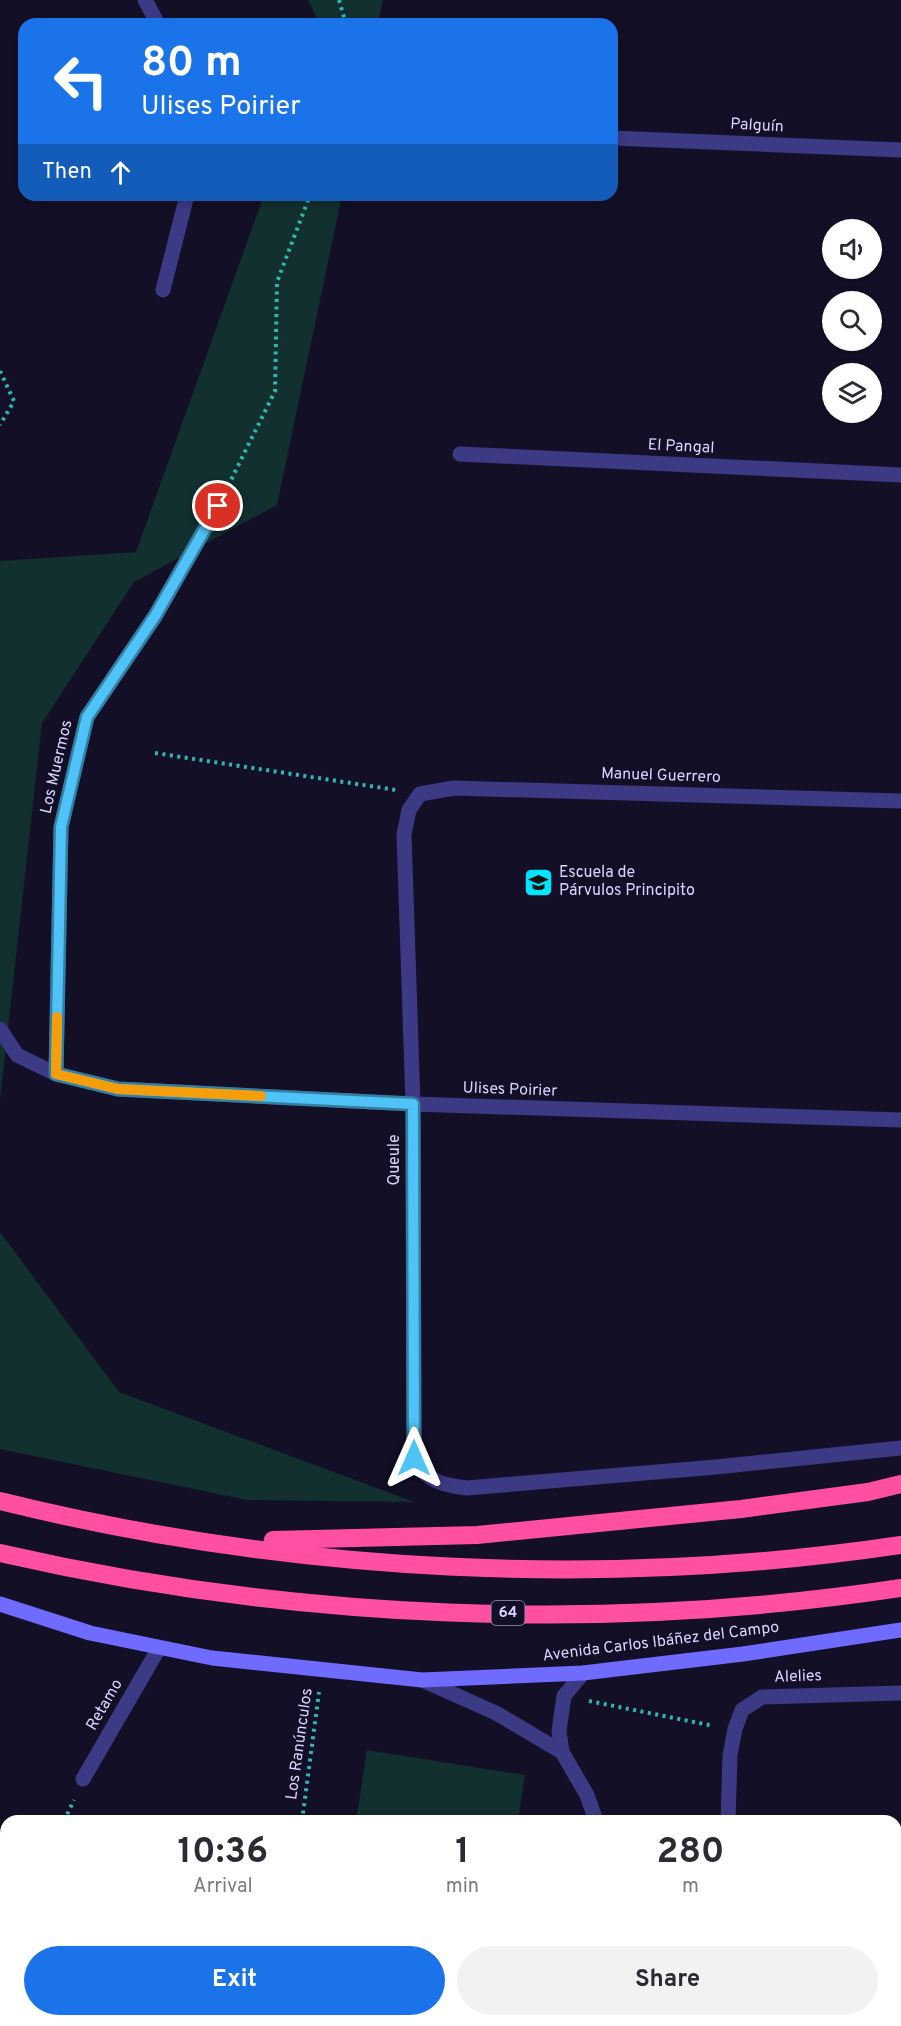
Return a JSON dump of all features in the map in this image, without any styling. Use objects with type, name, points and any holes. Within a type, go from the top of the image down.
[{"type":"highway","points":[[207,1541],[477,1535],[741,1509],[858,1493],[901,1484]]},
{"type":"highway","points":[[0,1501],[84,1520],[207,1541],[367,1560],[556,1570],[670,1568],[755,1562],[901,1545]]},
{"type":"highway","name":"Avenida Carlos Ibáñez del Campo","points":[[0,1553],[117,1576],[309,1601],[371,1607],[516,1613],[696,1609],[840,1597],[901,1588]]},
{"type":"main road","name":"Avenida Carlos Ibáñez del Campo","points":[[0,1604],[90,1633],[159,1648],[267,1666],[422,1680],[583,1673],[742,1654],[901,1630]]},
{"type":"street","points":[[145,0],[155,18]]},
{"type":"street","name":"Palguín","points":[[618,138],[901,150]]},
{"type":"street","points":[[164,290],[186,201]]},
{"type":"street","name":"El Pangal","points":[[460,454],[901,475]]},
{"type":"street","name":"Los Muermos","points":[[56,1074],[61,827],[87,717],[155,616],[218,506]]},
{"type":"street","name":"Manuel Guerrero","points":[[420,794],[454,788],[901,801]]},
{"type":"street","name":"Queule","points":[[420,794],[409,810],[404,834],[413,1104],[414,1458],[421,1472],[453,1486],[467,1488],[716,1467],[901,1448]]},
{"type":"street","name":"Ulises Poirier","points":[[0,1029],[17,1055],[56,1074],[118,1089],[413,1104],[901,1120]]},
{"type":"street","name":"Retamo","points":[[83,1779],[159,1648]]},
{"type":"street","points":[[583,1673],[564,1696],[559,1731],[562,1752],[587,1795],[594,1815]]},
{"type":"street","points":[[422,1680],[496,1713],[562,1752]]},
{"type":"street","name":"Alelies","points":[[728,1815],[730,1755],[742,1710],[762,1697],[901,1693]]},
{"type":"path","points":[[339,0],[344,18]]},
{"type":"path","points":[[218,506],[275,391],[277,282],[308,201]]},
{"type":"path","points":[[0,371],[14,401],[0,425]]},
{"type":"path","points":[[155,753],[420,794]]},
{"type":"path","name":"Los Ranúnculos","points":[[303,1815],[322,1670]]},
{"type":"path","points":[[564,1696],[735,1730]]},
{"type":"green space","points":[[308,0],[383,0],[379,18],[317,18]]},
{"type":"green space","points":[[262,201],[341,201],[277,505],[134,582],[42,723],[0,1100],[0,561],[136,552]]},
{"type":"green space","points":[[0,1232],[119,1392],[414,1502],[247,1500],[0,1449]]},
{"type":"green space","points":[[367,1750],[525,1775],[519,1815],[357,1815]]},
{"type":"slow traffic","points":[[57,1017],[56,1074],[118,1089],[261,1096]]},
{"type":"place","name":"Escuela de Párvulos Principito","points":[[538,882]]},
{"type":"route","points":[[218,506],[155,616],[87,717],[61,827],[56,1074],[118,1089],[413,1104],[414,1458]]}]
